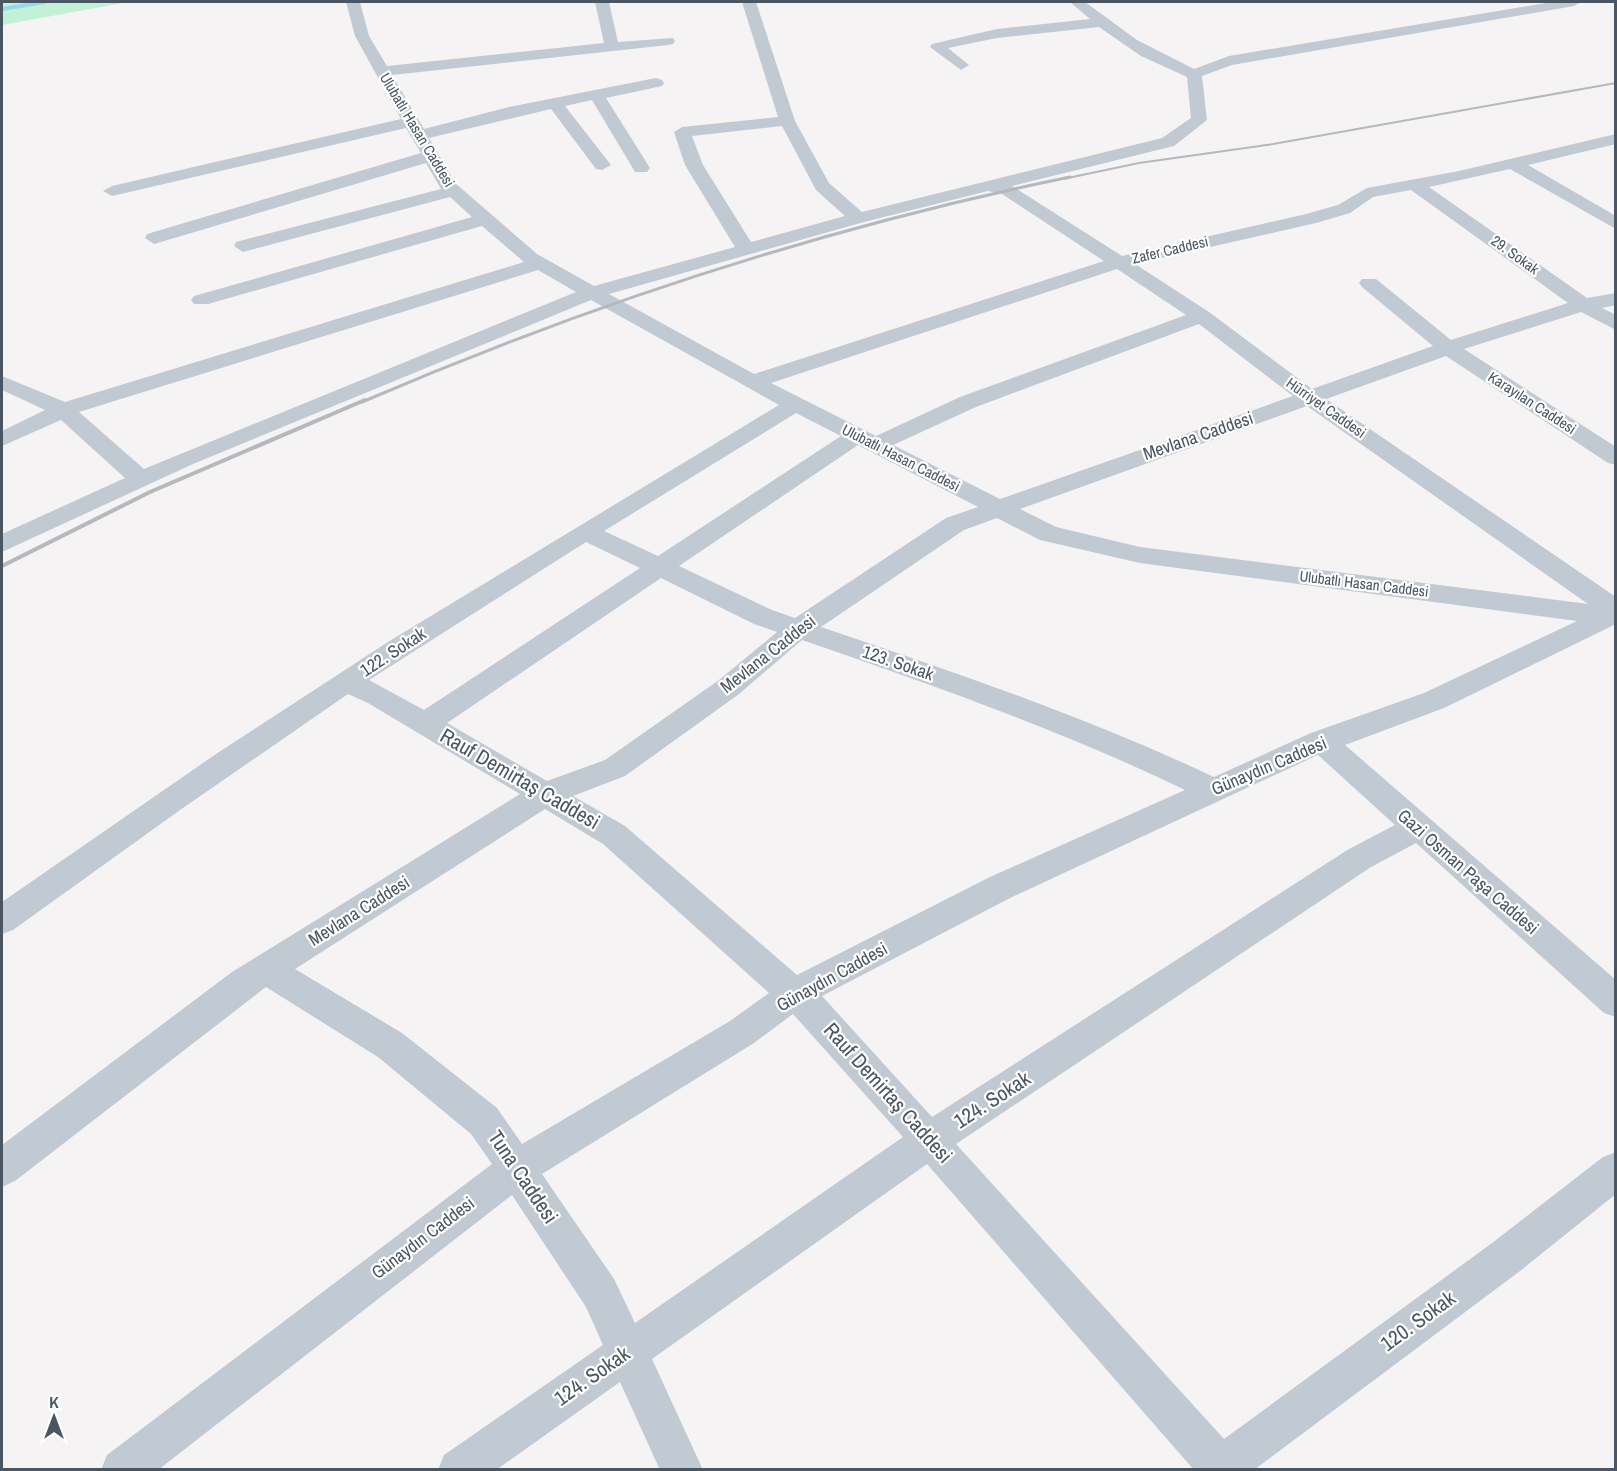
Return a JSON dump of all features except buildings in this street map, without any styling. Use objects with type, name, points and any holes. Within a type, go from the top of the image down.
[{"type":"street","name":"Ulubatlı Hasan Caddesi","points":[[353,2],[362,36],[430,156],[454,191],[538,264],[593,292],[752,382],[1049,534],[1140,555],[1597,614],[1616,612]]},
{"type":"street","points":[[602,2],[612,46]]},
{"type":"street","points":[[749,2],[787,121],[822,186],[858,218]]},
{"type":"street","points":[[1077,2],[1147,53],[1194,74],[1228,61],[1574,2]]},
{"type":"street","points":[[961,65],[937,47],[951,42],[995,35],[1102,22]]},
{"type":"street","points":[[382,71],[668,41]]},
{"type":"street","points":[[2,544],[142,480],[593,292],[858,218],[1168,142],[1199,120],[1194,74]]},
{"type":"street","points":[[112,191],[656,82]]},
{"type":"street","points":[[596,94],[641,168]]},
{"type":"street","points":[[555,103],[602,165]]},
{"type":"street","points":[[745,248],[694,165],[682,132],[787,121]]},
{"type":"street","name":"Zafer Caddesi","points":[[752,382],[1116,262],[1310,219],[1344,209],[1367,193],[1514,164],[1616,139]]},
{"type":"street","points":[[154,238],[430,156]]},
{"type":"street","points":[[1514,164],[1616,224]]},
{"type":"street","name":"29. Sokak","points":[[1415,185],[1436,197],[1583,305],[1616,324]]},
{"type":"street","name":"Hürriyet Caddesi","points":[[988,186],[1008,190],[1202,316],[1308,397],[1616,612]]},
{"type":"street","points":[[243,246],[454,191]]},
{"type":"street","points":[[201,300],[485,219]]},
{"type":"street","points":[[2,440],[63,410],[370,318],[538,264]]},
{"type":"street","name":"Karayılan Caddesi","points":[[1369,283],[1448,348],[1616,458]]},
{"type":"street","name":"Mevlana Caddesi","points":[[2,1168],[266,969],[545,794],[615,768],[729,687],[798,629],[955,524],[997,507],[1448,348],[1583,305],[1616,299]]},
{"type":"street","points":[[424,723],[662,567],[866,440],[1202,316]]},
{"type":"street","points":[[2,382],[63,410],[142,480]]},
{"type":"street","name":"122. Sokak","points":[[2,920],[154,810],[347,682],[583,533],[796,404]]},
{"type":"street","name":"123. Sokak","points":[[583,533],[602,539],[763,617],[927,673],[1119,745],[1214,789]]},
{"type":"street","name":"Günaydın Caddesi","points":[[122,1470],[517,1168],[742,1032],[794,993],[1001,887],[1321,741],[1369,728],[1424,706],[1616,612]]},
{"type":"street","name":"Rauf Demirtaş Caddesi","points":[[347,682],[378,696],[614,835],[794,993],[815,1012],[930,1140],[1221,1469]]},
{"type":"street","name":"Gazi Osman Paşa Caddesi","points":[[1321,741],[1616,1002]]},
{"type":"street","name":"124. Sokak","points":[[459,1470],[930,1140],[1360,858],[1417,828]]},
{"type":"street","name":"Tuna Caddesi","points":[[266,969],[390,1045],[484,1121],[600,1293],[682,1470]]},
{"type":"street","name":"120. Sokak","points":[[1221,1469],[1506,1257],[1616,1170]]},
{"type":"green space","points":[[2,2],[129,2],[2,25]]},
{"type":"waterway","points":[[2,9],[45,2]]},
{"type":"railway","points":[[1063,179],[1139,163],[1273,144],[1616,83]]},
{"type":"railway","points":[[362,402],[535,333],[710,272],[889,219],[1070,177]]},
{"type":"railway","points":[[2,566],[150,492],[365,400]]}]
